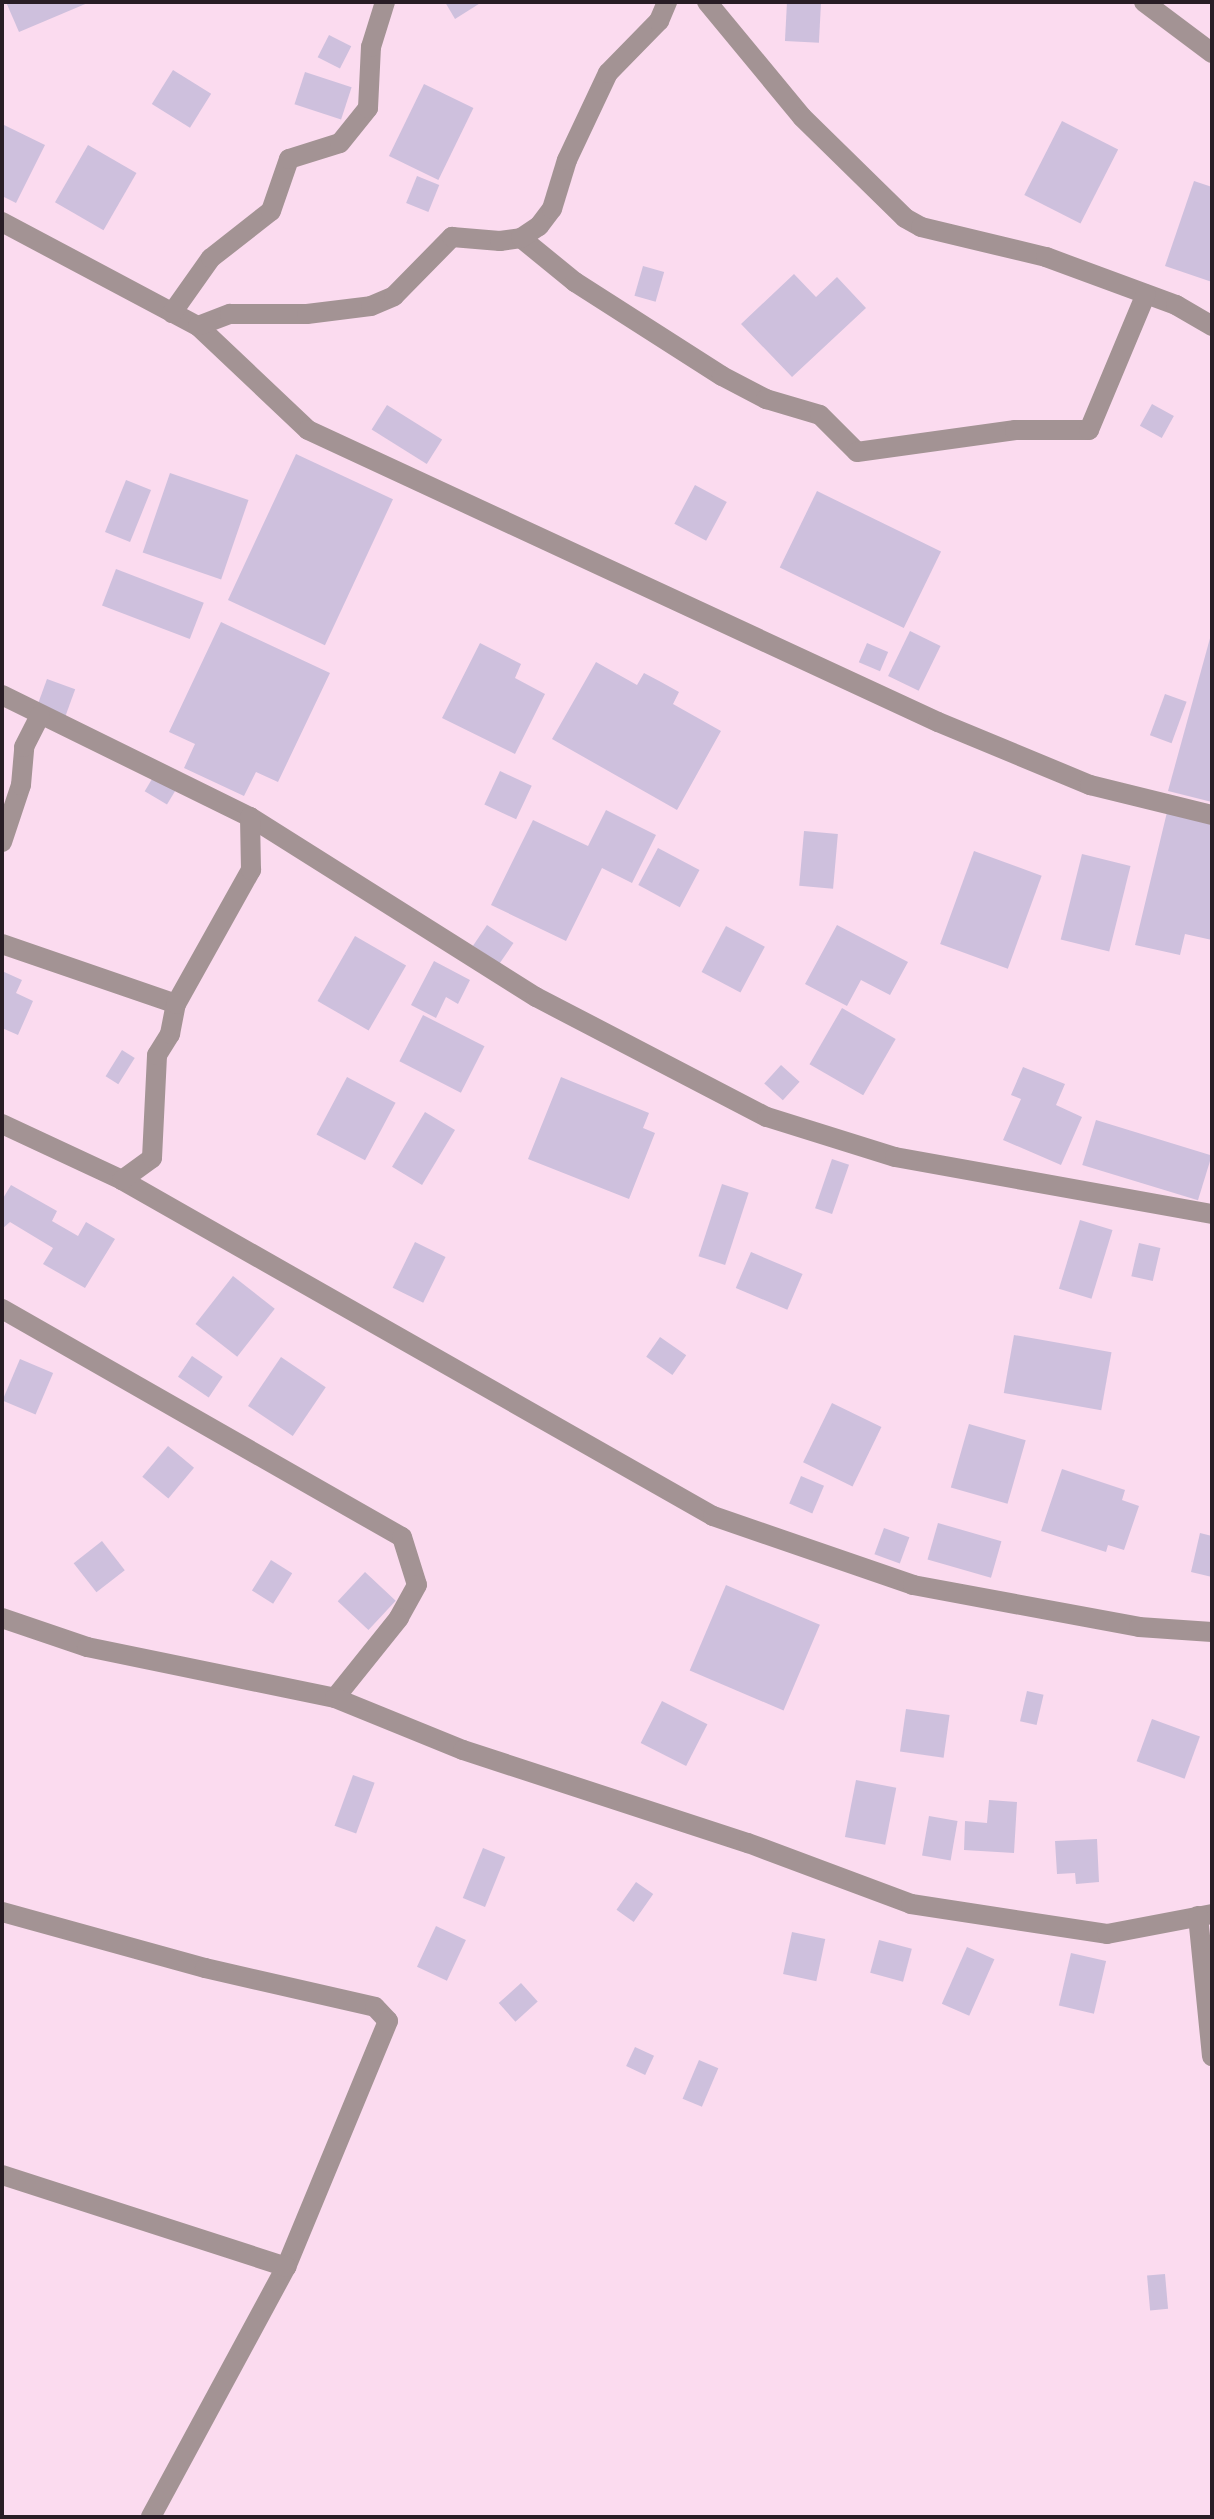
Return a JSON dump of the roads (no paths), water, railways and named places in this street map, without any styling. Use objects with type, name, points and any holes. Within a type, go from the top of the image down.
[{"type":"street","points":[[172,313],[211,258],[271,211],[289,159],[340,143],[368,108],[371,47],[385,2]]},
{"type":"street","points":[[521,238],[552,209],[567,160],[608,73],[659,21],[667,2]]},
{"type":"street","points":[[707,2],[802,117],[905,218],[921,227],[1046,257],[1146,294],[1212,326]]},
{"type":"street","points":[[1144,2],[1212,53]]},
{"type":"street","points":[[2,222],[198,326],[308,430],[938,722],[1090,785],[1212,815]]},
{"type":"street","points":[[198,326],[230,314],[307,314],[371,306],[394,296],[452,237],[521,238],[575,282],[722,376],[766,399],[820,415],[857,452],[1015,430],[1089,430],[1146,294]]},
{"type":"street","points":[[2,695],[250,817],[536,997],[767,1117],[895,1157],[1212,1214]]},
{"type":"street","points":[[2,842],[21,785],[24,747],[40,716]]},
{"type":"street","points":[[122,1180],[152,1158],[157,1055],[170,1034],[176,1004],[251,870],[250,817]]},
{"type":"street","points":[[2,944],[176,1004]]},
{"type":"street","points":[[2,1124],[122,1180],[713,1516],[913,1585],[1139,1627],[1212,1632]]},
{"type":"street","points":[[2,1309],[402,1537],[417,1585],[399,1618],[335,1698]]},
{"type":"street","points":[[2,1618],[87,1647],[335,1698],[463,1750],[748,1843],[911,1904],[1107,1934],[1205,1915],[1212,2056]]},
{"type":"street","points":[[2,1912],[382,2010],[388,2021],[286,2267],[151,2517]]},
{"type":"street","points":[[2,2175],[286,2267]]}]
